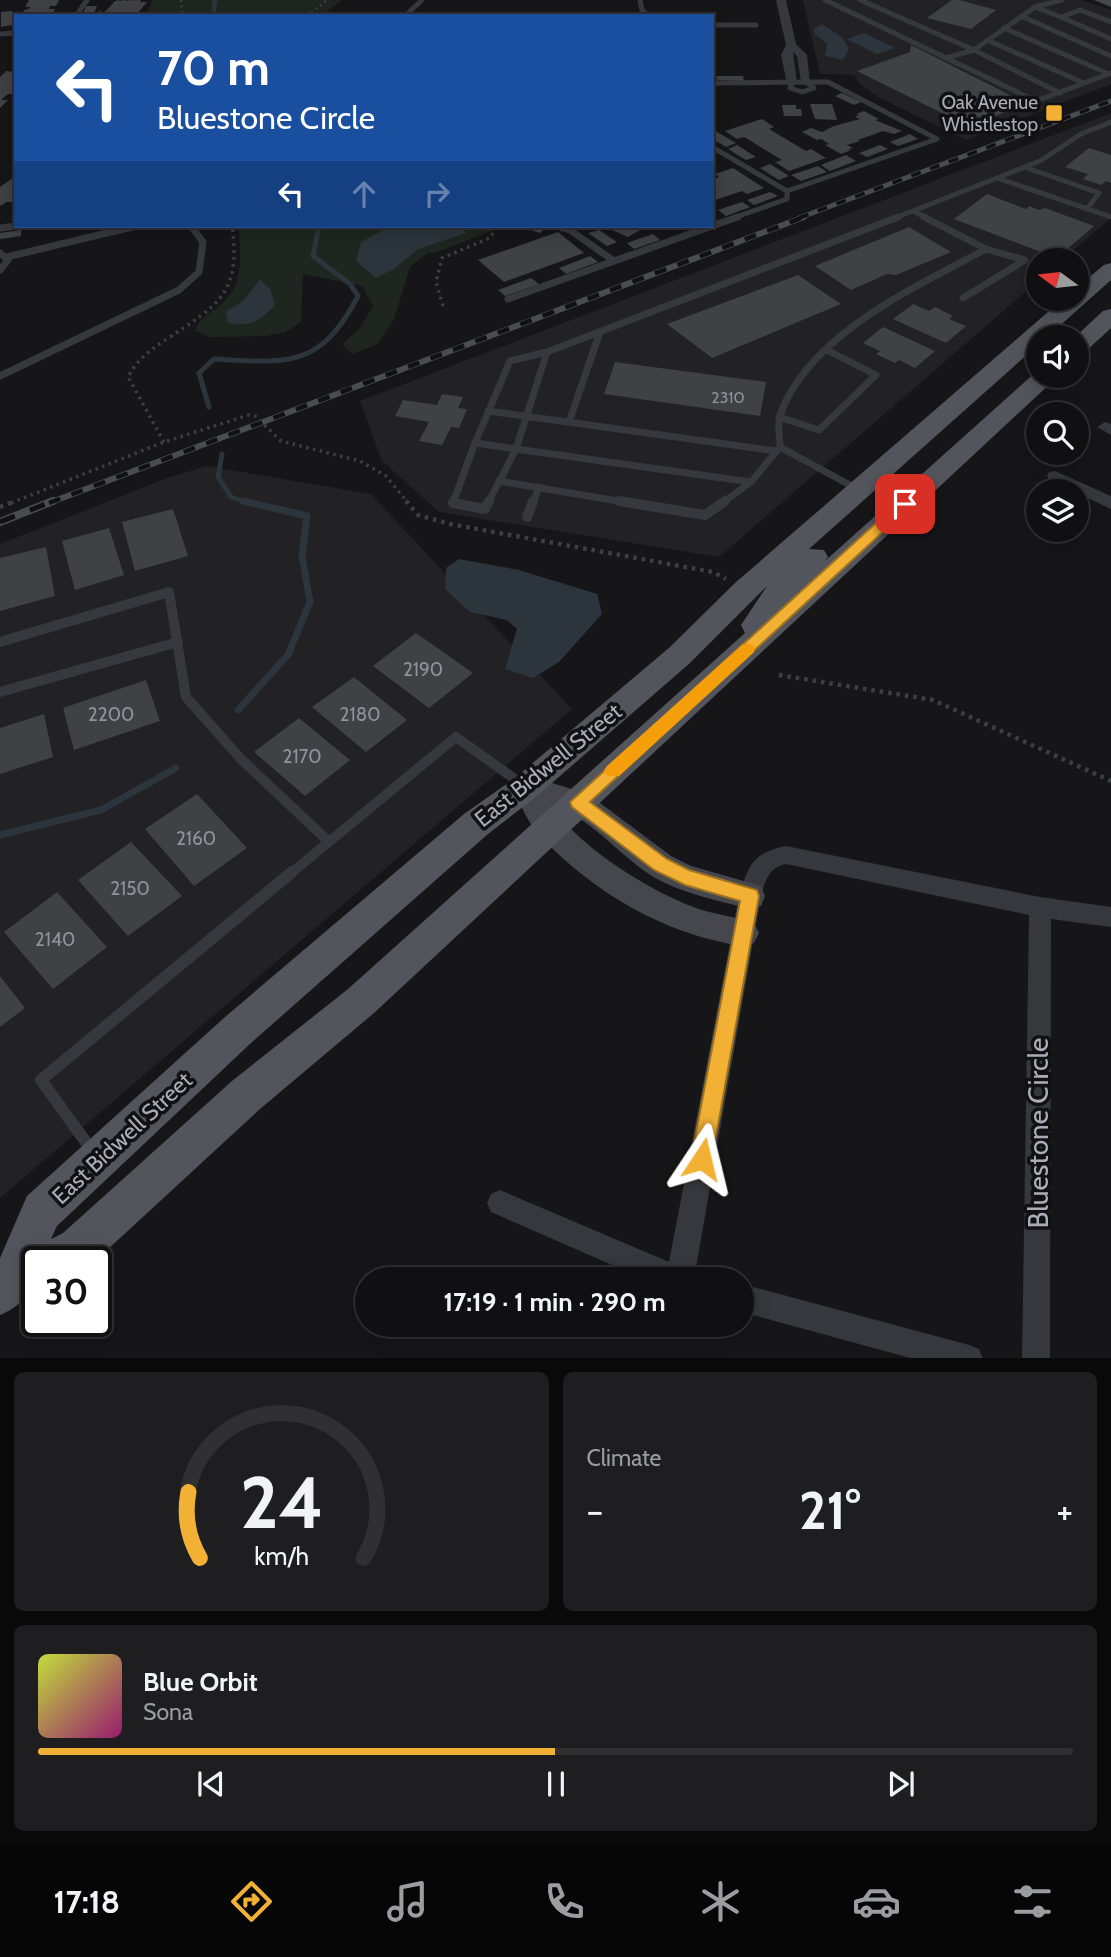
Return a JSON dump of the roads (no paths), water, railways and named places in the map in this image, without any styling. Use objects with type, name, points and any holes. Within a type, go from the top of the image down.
[{"type":"main road","name":"East Bidwell Street","points":[[16,1281],[42,1211],[97,1158],[248,1021],[476,824],[526,787],[680,654],[745,590],[1111,269]]},
{"type":"main road","points":[[1089,336],[1111,316]]},
{"type":"main road","name":"East Bidwell Street","points":[[80,1246],[246,1095],[361,1002],[1032,388]]},
{"type":"main road","points":[[723,671],[784,583],[859,518],[866,504],[859,490],[878,491],[892,486],[927,458],[986,430]]},
{"type":"street","points":[[780,0],[791,45],[802,55],[806,82]]},
{"type":"street","points":[[1101,0],[1111,3]]},
{"type":"street","points":[[791,45],[786,55],[792,83]]},
{"type":"street","points":[[1055,476],[1111,503]]},
{"type":"street","points":[[526,787],[578,802],[660,865],[685,877],[750,896]]},
{"type":"street","points":[[526,787],[550,828],[606,876],[655,906],[703,923],[743,933]]},
{"type":"street","points":[[680,1267],[750,896],[760,865],[769,858],[786,856],[1040,907],[1111,917]]},
{"type":"street","name":"Bluestone Circle","points":[[1036,1358],[1040,907]]},
{"type":"street","points":[[500,1203],[650,1267]]},
{"type":"street","points":[[754,1301],[965,1358]]},
{"type":"lane","points":[[407,14],[422,0]]},
{"type":"lane","points":[[825,0],[1036,102],[1110,74]]},
{"type":"lane","points":[[860,0],[974,50],[1059,93]]},
{"type":"lane","points":[[946,58],[974,50],[1035,7],[1062,0]]},
{"type":"lane","points":[[1035,7],[1111,39]]},
{"type":"lane","points":[[1061,17],[1080,10],[1111,22]]},
{"type":"lane","points":[[1021,16],[1111,56]]},
{"type":"lane","points":[[714,25],[756,25]]},
{"type":"lane","points":[[1004,28],[1110,74]]},
{"type":"lane","points":[[987,40],[1084,83]]},
{"type":"lane","points":[[792,83],[790,88],[793,91],[812,92],[814,86],[806,82]]},
{"type":"lane","points":[[714,83],[828,82],[937,139],[787,191],[714,148]]},
{"type":"lane","points":[[547,352],[516,448],[485,509],[453,503],[510,361],[547,352],[600,332],[1040,161],[1081,134],[1111,122]]},
{"type":"lane","points":[[1024,167],[1099,193],[1087,209]]},
{"type":"lane","points":[[997,178],[1111,217]]},
{"type":"lane","points":[[714,225],[787,199],[787,191]]},
{"type":"lane","points":[[913,211],[986,249],[1025,260],[963,298]]},
{"type":"lane","points":[[0,270],[7,263],[3,255],[127,228]]},
{"type":"lane","points":[[0,376],[179,290],[199,272],[203,242],[192,228]]},
{"type":"lane","points":[[563,228],[570,230],[614,261]]},
{"type":"lane","points":[[509,299],[706,228]]},
{"type":"lane","points":[[499,481],[705,515],[751,482],[779,449],[779,417],[807,368],[877,309],[986,249]]},
{"type":"lane","points":[[569,422],[600,332]]},
{"type":"lane","points":[[779,417],[819,430],[876,375],[827,350]]},
{"type":"lane","points":[[488,411],[779,449],[859,490]]},
{"type":"lane","points":[[475,443],[751,482]]},
{"type":"lane","points":[[527,517],[539,487]]},
{"type":"lane","points":[[0,642],[169,592],[186,697],[241,759],[328,841]]},
{"type":"lane","points":[[0,692],[178,642]]},
{"type":"lane","points":[[97,1158],[41,1080],[456,737],[526,787]]},
{"type":"waterway","points":[[213,14],[215,0]]},
{"type":"waterway","points":[[209,407],[199,373],[214,359],[262,361],[300,356],[315,349],[330,337],[344,320],[358,296],[350,284],[313,256],[319,228]]},
{"type":"waterway","points":[[222,454],[218,477],[231,497],[248,503]]},
{"type":"waterway","points":[[238,710],[288,655],[310,602],[302,556],[307,516],[243,501]]},
{"type":"waterway","points":[[0,835],[101,810],[176,768]]},
{"type":"railway","points":[[799,218],[1111,101]]},
{"type":"railway","points":[[49,503],[804,217]]},
{"type":"railway","points":[[0,522],[53,501]]},
{"type":"place","name":"Oak Avenue Whistlestop","points":[[1054,113]]}]
